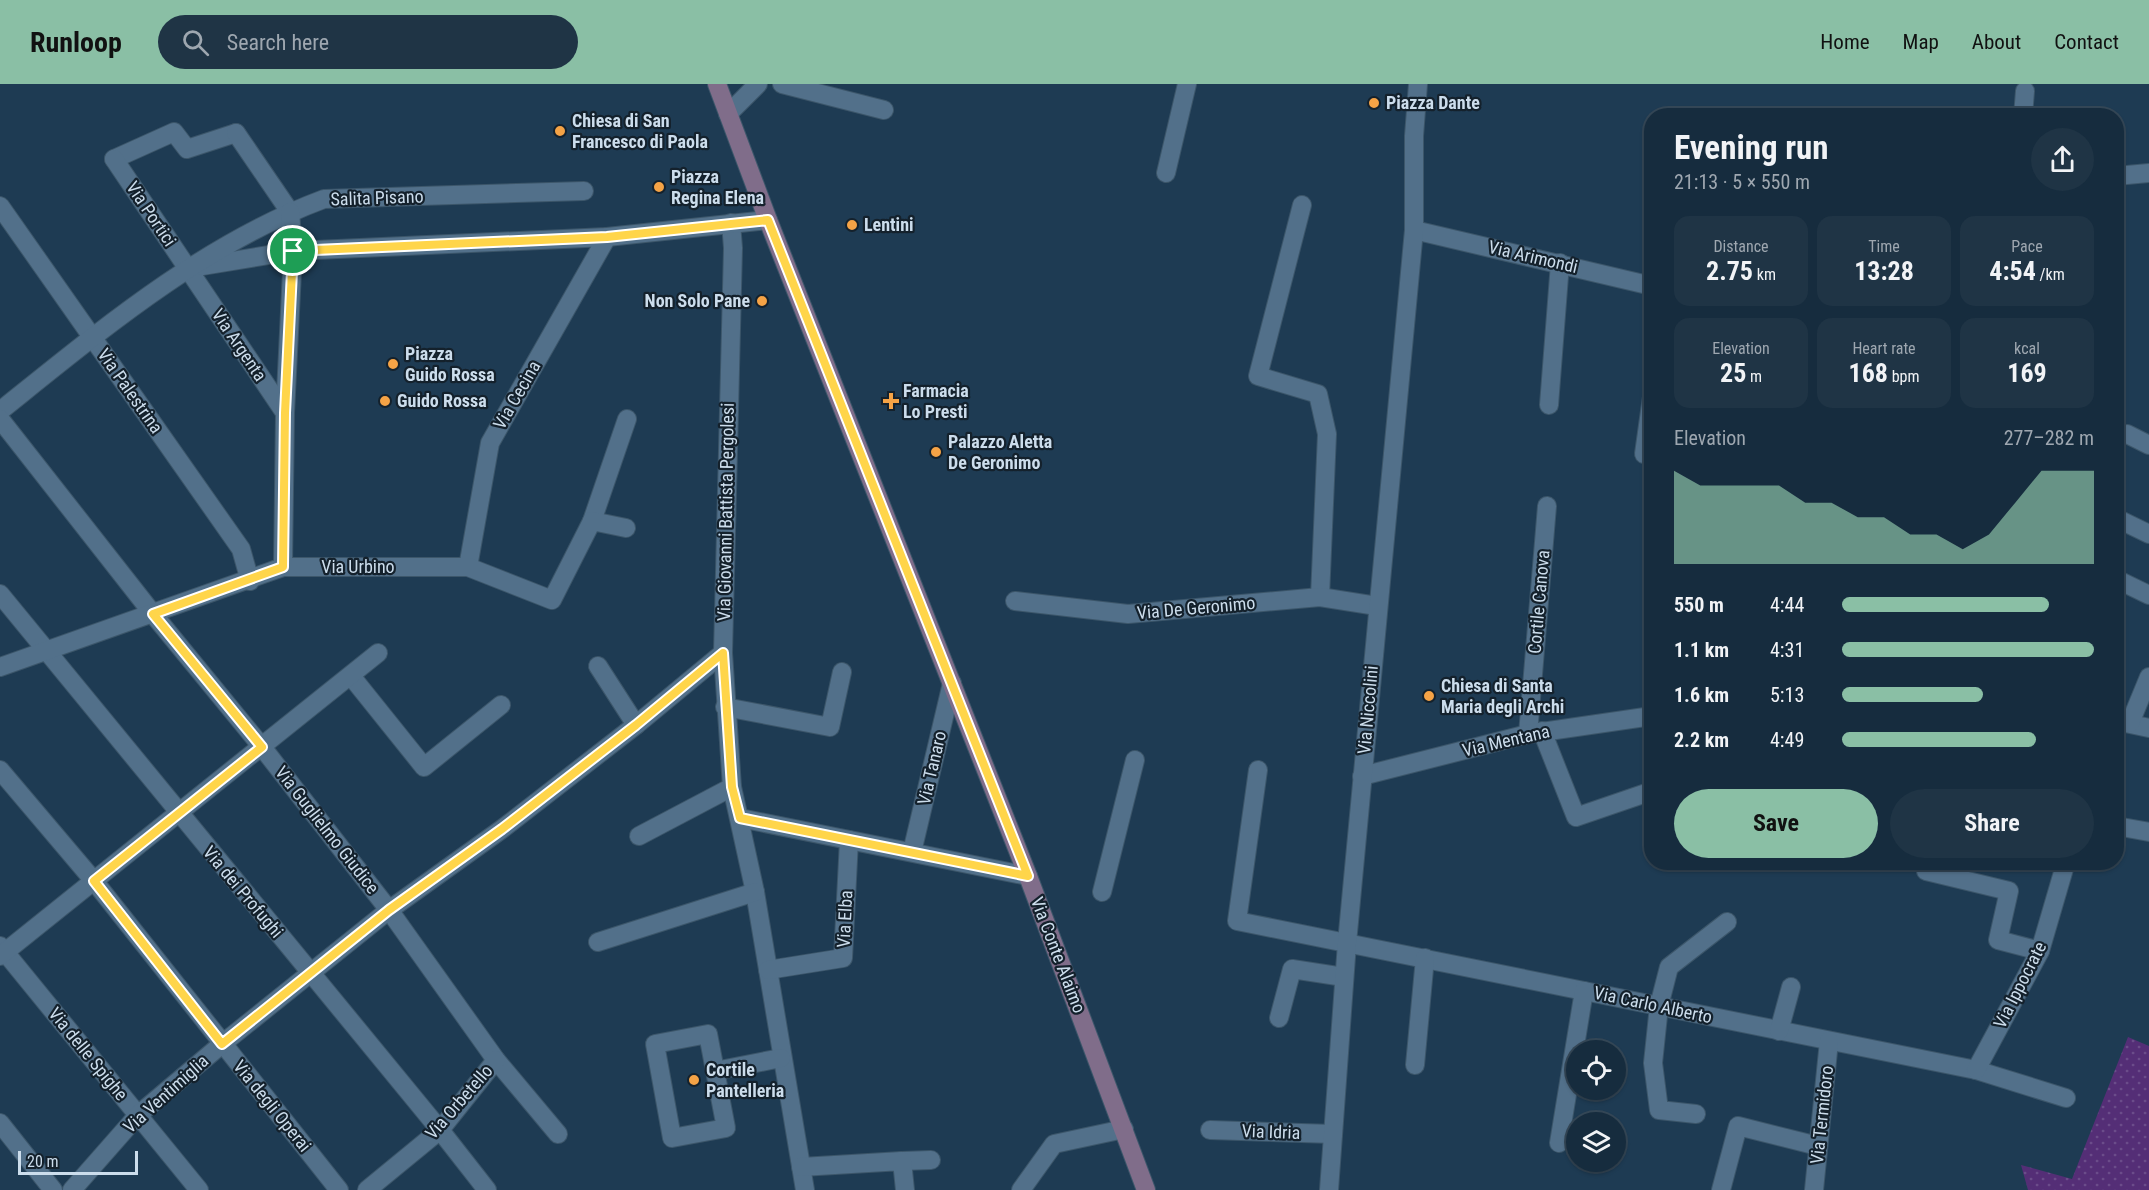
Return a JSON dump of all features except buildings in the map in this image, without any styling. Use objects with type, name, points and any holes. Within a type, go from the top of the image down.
[{"type":"main road","name":"Via Conte Alaimo","points":[[717,84],[768,220],[1028,876],[1146,1190]]},
{"type":"street","points":[[728,114],[758,84]]},
{"type":"street","points":[[783,84],[885,110]]},
{"type":"street","points":[[1166,173],[1187,84]]},
{"type":"street","points":[[1412,84],[1418,84]]},
{"type":"street","name":"Via Niccolini","points":[[1329,1190],[1347,942],[1414,230],[1414,136],[1418,84]]},
{"type":"street","points":[[2024,108],[2025,91]]},
{"type":"street","name":"Via Portici","points":[[188,268],[114,159],[174,132],[187,149],[236,134],[290,212]]},
{"type":"street","points":[[2124,175],[2149,173]]},
{"type":"street","name":"Salita Pisano","points":[[0,411],[93,337],[188,268],[290,212],[324,199],[584,192]]},
{"type":"street","points":[[1302,205],[1258,376],[1318,394],[1327,434],[1320,597]]},
{"type":"street","name":"Via Palestrina","points":[[0,206],[241,549],[250,581]]},
{"type":"street","points":[[283,567],[285,413],[293,251],[290,212]]},
{"type":"street","points":[[188,268],[293,251],[607,237],[768,220]]},
{"type":"street","name":"Via Giovanni Battista Pergolesi","points":[[731,223],[733,248],[723,653],[725,707],[732,787],[755,892],[781,1058],[805,1190]]},
{"type":"street","name":"Via Arimondi","points":[[1414,230],[1644,284]]},
{"type":"street","name":"Via Cecina","points":[[468,567],[490,443],[607,237]]},
{"type":"street","points":[[1550,405],[1560,263]]},
{"type":"street","name":"Via Argenta","points":[[188,268],[285,413]]},
{"type":"street","name":"Via Guglielmo Giudice","points":[[0,419],[153,614],[262,747],[389,910],[496,1060],[558,1134]]},
{"type":"street","points":[[468,567],[552,600],[592,521],[627,419]]},
{"type":"street","points":[[2127,434],[2149,445]]},
{"type":"street","name":"Cortile Canova","points":[[1535,732],[1547,506]]},
{"type":"street","points":[[592,521],[626,528]]},
{"type":"street","points":[[2124,522],[2149,534]]},
{"type":"street","name":"Via Urbino","points":[[0,667],[250,581],[283,567],[468,567]]},
{"type":"street","points":[[2124,583],[2149,595]]},
{"type":"street","name":"Via dei Profughi","points":[[0,594],[487,1190]]},
{"type":"street","name":"Via De Geronimo","points":[[1015,601],[1128,614],[1320,597],[1377,606]]},
{"type":"street","points":[[2,952],[179,814],[378,653]]},
{"type":"street","name":"Via Ventimiglia","points":[[72,1190],[138,1115],[222,1044],[389,910],[502,829],[636,725],[723,653]]},
{"type":"street","points":[[598,666],[636,725]]},
{"type":"street","points":[[725,707],[830,727],[843,672]]},
{"type":"street","points":[[351,676],[424,767],[501,705]]},
{"type":"street","points":[[2124,720],[2149,677]]},
{"type":"street","name":"Via Tanaro","points":[[912,852],[952,683]]},
{"type":"street","name":"Via Mentana","points":[[1362,776],[1535,732],[1644,720]]},
{"type":"street","points":[[2124,722],[2149,728]]},
{"type":"street","points":[[1535,732],[1576,817],[1644,794]]},
{"type":"street","points":[[1102,892],[1135,760]]},
{"type":"street","name":"Via degli Operai","points":[[0,770],[94,881],[339,1190]]},
{"type":"street","name":"Via Carlo Alberto","points":[[1258,770],[1238,921],[1976,1070],[2066,1098]]},
{"type":"street","points":[[639,836],[732,787]]},
{"type":"street","points":[[740,818],[1028,876]]},
{"type":"street","points":[[2124,827],[2149,832]]},
{"type":"street","name":"Via Elba","points":[[768,970],[843,958],[849,840]]},
{"type":"street","points":[[1936,870],[2009,891],[1998,940],[2040,951]]},
{"type":"street","name":"Via Ippocrate","points":[[1976,1070],[2040,951],[2064,870]]},
{"type":"street","points":[[598,942],[755,892]]},
{"type":"street","points":[[1696,1114],[1659,1110],[1653,1063],[1659,1006],[1669,967],[1727,922]]},
{"type":"street","name":"Via delle Spighe","points":[[2,952],[199,1190]]},
{"type":"street","points":[[1415,1065],[1425,958]]},
{"type":"street","points":[[1279,1018],[1292,969],[1344,977]]},
{"type":"street","points":[[1779,1031],[1791,987]]},
{"type":"street","points":[[1559,1143],[1584,991]]},
{"type":"street","points":[[708,1034],[715,1071],[726,1128],[672,1138],[655,1044],[708,1034]]},
{"type":"street","name":"Via Termidoro","points":[[1815,1190],[1829,1041]]},
{"type":"street","points":[[715,1071],[781,1058]]},
{"type":"street","name":"Via Orbetello","points":[[368,1190],[440,1130],[496,1060]]},
{"type":"street","points":[[0,1123],[53,1190]]},
{"type":"street","points":[[1722,1190],[1738,1126],[1818,1146]]},
{"type":"street","points":[[1021,1190],[1054,1144],[1124,1129]]},
{"type":"street","name":"Via Idria","points":[[1210,1130],[1332,1134]]},
{"type":"street","points":[[801,1167],[931,1160]]},
{"type":"street","points":[[902,1161],[905,1190]]},
{"type":"shaded area","points":[[2128,1037],[2149,1046],[2149,1190],[2028,1190],[2021,1165],[2072,1179]]},
{"type":"place","name":"Piazza Dante","points":[[1374,103]]},
{"type":"place","name":"Chiesa di San Francesco di Paola","points":[[560,131]]},
{"type":"place","name":"Piazza Regina Elena","points":[[659,187]]},
{"type":"place","name":"Lentini","points":[[852,225]]},
{"type":"place","name":"Non Solo Pane","points":[[762,301]]},
{"type":"place","name":"Piazza Guido Rossa","points":[[393,364]]},
{"type":"place","name":"Guido Rossa","points":[[385,401]]},
{"type":"place","name":"Farmacia Lo Presti","points":[[891,401]]},
{"type":"place","name":"Palazzo Aletta De Geronimo","points":[[936,452]]},
{"type":"place","name":"Chiesa di Santa Maria degli Archi","points":[[1429,696]]},
{"type":"place","name":"Cortile Pantelleria","points":[[694,1080]]},
{"type":"route","points":[[768,220],[1028,876],[740,818],[732,787],[723,653],[636,725],[502,829],[389,910],[222,1044],[94,881],[262,747],[153,614],[250,581],[283,567],[285,413],[293,251],[607,237],[768,220]]}]
